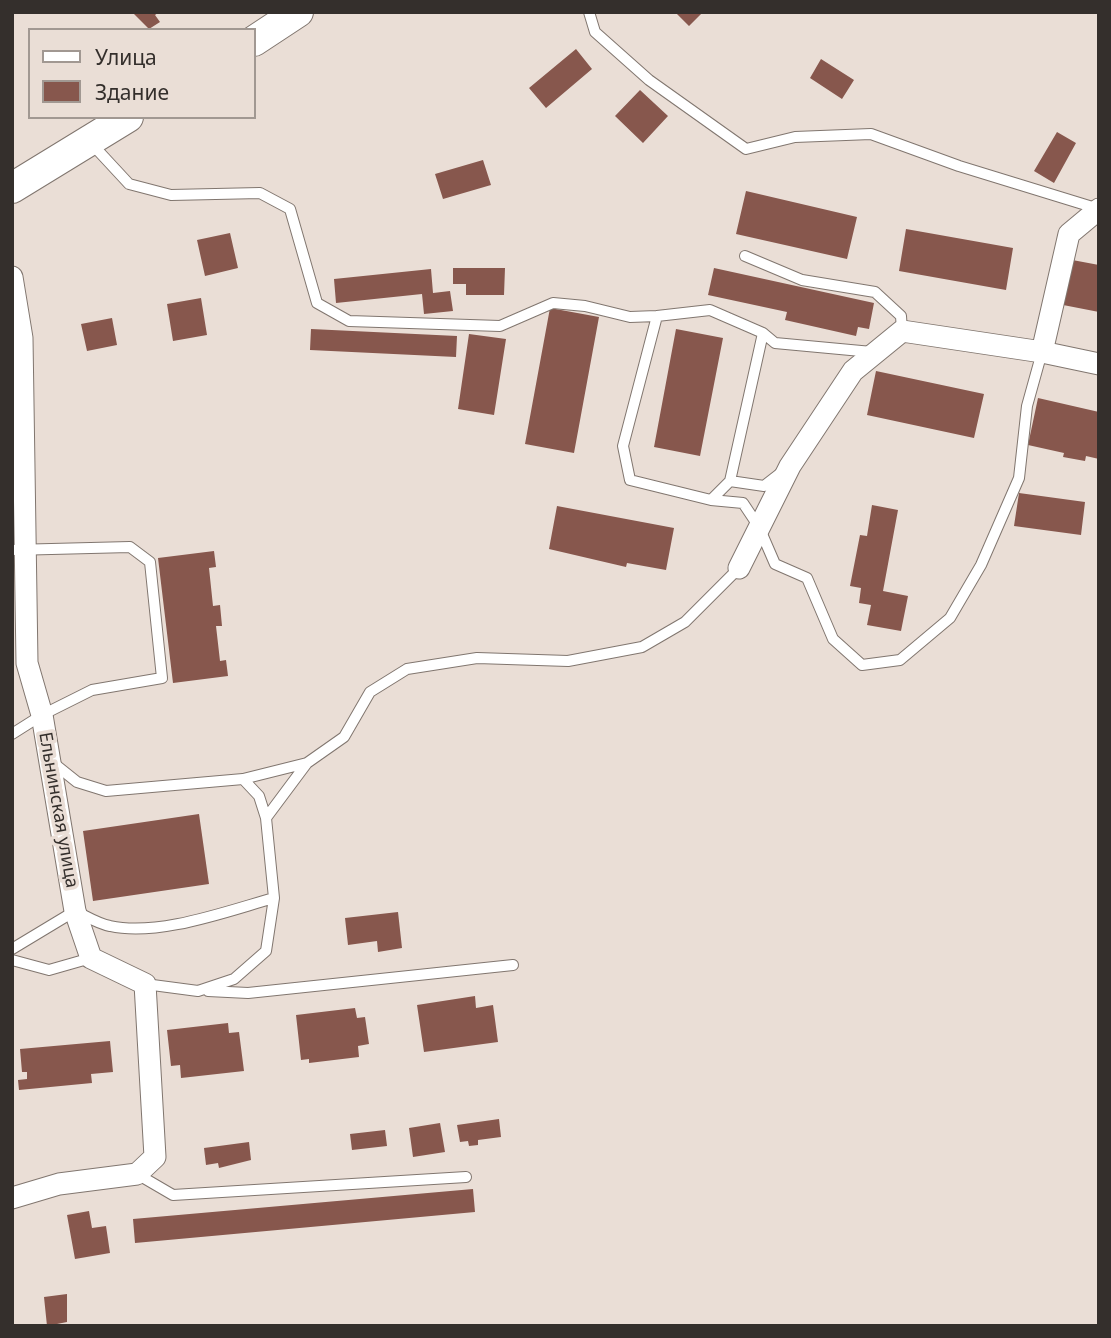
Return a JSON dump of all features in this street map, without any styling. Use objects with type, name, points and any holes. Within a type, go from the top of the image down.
[{"type":"main road","points":[[256,40],[298,12]]},
{"type":"main road","points":[[12,188],[125,119]]},
{"type":"street","points":[[1042,352],[1069,233],[1099,209]]},
{"type":"street","name":"Ельнинская улица","points":[[12,277],[22,338],[19,549],[27,663],[42,715],[75,911],[90,958]]},
{"type":"street","points":[[739,568],[790,466],[853,371],[902,331],[1018,346],[1099,364]]},
{"type":"street","points":[[12,1198],[59,1184],[137,1174],[155,1157],[145,984],[90,958]]},
{"type":"lane","points":[[589,12],[594,32],[649,80],[746,149],[795,137],[871,134],[959,166],[1099,209]]},
{"type":"lane","points":[[89,141],[129,184],[171,195],[260,193],[290,209],[317,303],[349,321],[500,326],[553,303],[585,306],[630,317],[710,310],[763,333],[775,344],[876,353]]},
{"type":"lane","points":[[746,256],[802,280],[875,292],[901,316],[902,331]]},
{"type":"lane","points":[[657,316],[623,446],[630,480],[711,500],[743,503],[759,527],[775,564],[807,578],[834,639],[862,665],[900,660],[950,618],[981,565],[1019,478],[1027,406],[1042,352]]},
{"type":"lane","points":[[711,500],[730,481],[763,333]]},
{"type":"lane","points":[[730,481],[764,486],[790,466]]},
{"type":"lane","points":[[12,734],[42,715],[92,690],[162,678],[150,562],[130,547],[19,549]]},
{"type":"lane","points":[[266,818],[307,763],[344,737],[370,692],[407,668],[477,658],[568,660],[642,648],[685,622],[739,568]]},
{"type":"lane","points":[[50,760],[77,782],[106,791],[243,779],[307,763]]},
{"type":"lane","points":[[198,990],[234,979],[266,951],[274,898],[266,818],[259,796],[243,779]]},
{"type":"lane","points":[[12,949],[75,911],[107,926],[134,930],[206,917],[274,898]]},
{"type":"lane","points":[[12,960],[49,970],[90,958]]},
{"type":"lane","points":[[145,984],[248,993],[513,965]]},
{"type":"lane","points":[[137,1174],[173,1195],[466,1177]]},
{"type":"building","points":[[132,12],[159,12],[155,15],[160,22],[148,28]]},
{"type":"building","points":[[675,12],[703,12],[689,26]]},
{"type":"building","points":[[576,49],[592,69],[546,108],[529,88]]},
{"type":"building","points":[[821,59],[854,80],[842,99],[810,78]]},
{"type":"building","points":[[640,90],[668,116],[643,143],[615,116]]},
{"type":"building","points":[[1057,132],[1076,143],[1054,183],[1034,171]]},
{"type":"building","points":[[483,160],[491,185],[443,199],[435,174]]},
{"type":"building","points":[[746,191],[857,217],[847,259],[736,234]]},
{"type":"building","points":[[906,229],[1013,248],[1006,290],[899,271]]},
{"type":"building","points":[[230,233],[238,268],[205,276],[197,240]]},
{"type":"building","points":[[1067,259],[1099,265],[1099,312],[1058,304]]},
{"type":"building","points":[[453,268],[505,268],[504,295],[466,295],[466,284],[453,284]]},
{"type":"building","points":[[714,268],[874,303],[869,329],[858,327],[856,336],[785,320],[787,312],[708,295]]},
{"type":"building","points":[[431,269],[433,293],[450,291],[453,311],[424,314],[422,294],[336,303],[334,279]]},
{"type":"building","points":[[201,298],[207,335],[173,341],[167,304]]},
{"type":"building","points":[[550,308],[599,317],[574,453],[525,444]]},
{"type":"building","points":[[112,318],[117,345],[87,351],[81,324]]},
{"type":"building","points":[[311,329],[457,336],[456,357],[310,350]]},
{"type":"building","points":[[676,329],[723,338],[700,456],[654,447]]},
{"type":"building","points":[[469,334],[506,339],[494,415],[458,409]]},
{"type":"building","points":[[876,371],[984,394],[974,438],[867,415]]},
{"type":"building","points":[[1038,398],[1099,412],[1099,459],[1086,456],[1085,461],[1063,457],[1064,453],[1028,445]]},
{"type":"building","points":[[1019,493],[1085,502],[1081,535],[1014,526]]},
{"type":"building","points":[[872,505],[898,510],[883,591],[908,596],[901,631],[867,625],[871,605],[859,603],[861,588],[850,586],[860,535],[867,536]]},
{"type":"building","points":[[557,506],[674,528],[666,570],[627,563],[626,567],[549,549]]},
{"type":"building","points":[[214,551],[216,567],[209,568],[213,606],[220,605],[222,626],[216,626],[220,661],[226,660],[228,676],[173,683],[158,558]]},
{"type":"building","points":[[199,814],[209,884],[93,901],[83,831]]},
{"type":"building","points":[[398,912],[402,948],[378,952],[377,941],[348,945],[345,918]]},
{"type":"building","points":[[475,996],[476,1008],[493,1005],[498,1042],[424,1052],[417,1005]]},
{"type":"building","points":[[355,1008],[357,1018],[365,1017],[369,1044],[358,1046],[359,1057],[309,1063],[309,1059],[301,1060],[296,1015]]},
{"type":"building","points":[[228,1023],[229,1033],[239,1032],[244,1071],[181,1078],[180,1065],[171,1066],[167,1030]]},
{"type":"building","points":[[110,1041],[113,1072],[91,1074],[92,1083],[19,1090],[18,1080],[27,1079],[27,1072],[22,1072],[20,1049]]},
{"type":"building","points":[[499,1119],[501,1137],[478,1140],[478,1145],[469,1146],[468,1141],[460,1142],[457,1125]]},
{"type":"building","points":[[440,1123],[445,1152],[413,1157],[409,1128]]},
{"type":"building","points":[[385,1130],[387,1146],[352,1150],[350,1134]]},
{"type":"building","points":[[249,1142],[251,1160],[219,1168],[218,1163],[206,1165],[204,1148]]},
{"type":"building","points":[[473,1189],[475,1212],[135,1243],[133,1219]]},
{"type":"building","points":[[89,1211],[92,1228],[106,1226],[110,1253],[75,1259],[67,1215]]},
{"type":"building","points":[[67,1294],[67,1322],[47,1326],[44,1297]]}]
